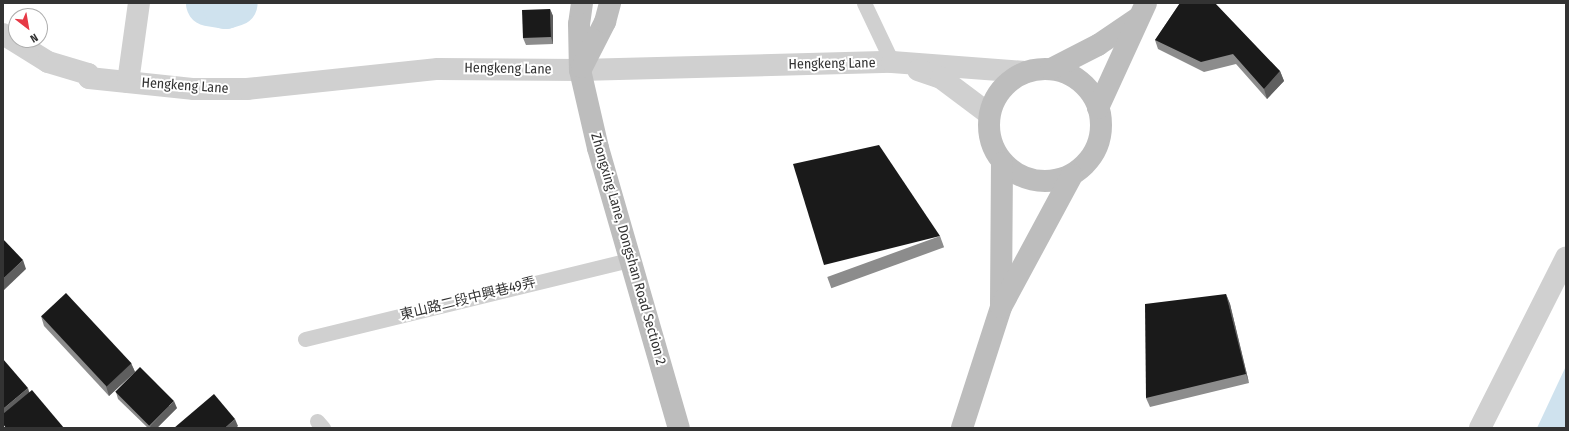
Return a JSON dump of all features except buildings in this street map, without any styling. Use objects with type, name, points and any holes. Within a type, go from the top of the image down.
[{"type":"main road","name":"Zhongxing Lane, Dongshan Road Section 2","points":[[582,3],[579,24],[580,70],[598,148],[632,259],[679,428]]},
{"type":"main road","points":[[580,70],[605,22],[610,3]]},
{"type":"main road","points":[[1051,69],[1069,74],[1084,84],[1098,108],[1101,134],[1096,151],[1085,165],[1072,175],[1054,181],[1035,181],[1017,175],[1002,163],[993,148],[990,137],[989,114],[996,96],[1009,81],[1026,72],[1051,69],[1098,45],[1142,11]]},
{"type":"main road","points":[[1098,108],[1142,11]]},
{"type":"main road","points":[[1001,307],[1002,163]]},
{"type":"main road","points":[[962,428],[1001,307],[1072,175]]},
{"type":"street","points":[[128,82],[139,3]]},
{"type":"street","name":"Hengkeng Lane","points":[[3,34],[48,62],[88,74],[89,78],[194,89],[247,89],[438,68],[580,70],[892,62],[1026,72]]},
{"type":"street","points":[[892,62],[941,78],[989,114]]},
{"type":"street","points":[[1480,428],[1566,258]]},
{"type":"lane","points":[[864,3],[892,62]]},
{"type":"lane","name":"東山路二段中興巷49弄","points":[[305,339],[632,259]]},
{"type":"water","points":[[1566,366],[1566,428],[1537,428]]},
{"type":"waterway","points":[[208,3],[225,6],[235,3]]}]
